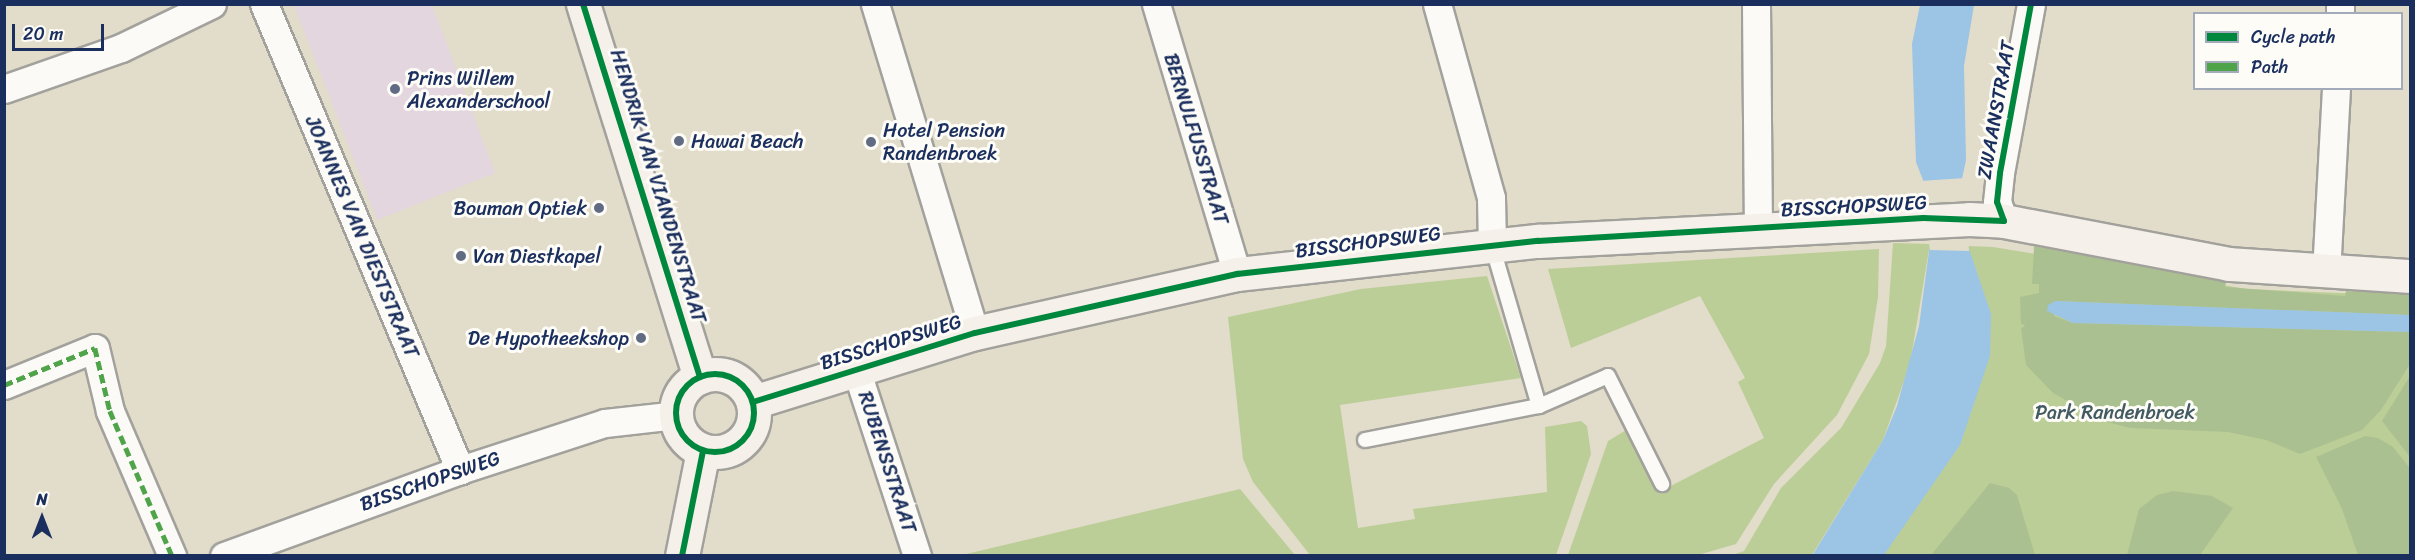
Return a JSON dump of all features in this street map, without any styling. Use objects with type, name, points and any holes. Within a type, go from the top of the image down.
[{"type":"street","points":[[4,89],[121,48],[212,4]]},
{"type":"street","name":"JOANNES VAN DIESTSTRAAT","points":[[264,4],[460,470]]},
{"type":"street","name":"HENDRIK VAN VIANDENSTRAAT","points":[[583,4],[700,377]]},
{"type":"street","points":[[875,4],[975,333]]},
{"type":"street","name":"BERNULFUSSTRAAT","points":[[1156,4],[1237,274]]},
{"type":"street","points":[[1437,4],[1491,198],[1492,244]]},
{"type":"street","points":[[1756,4],[1758,227]]},
{"type":"street","name":"ZWAANSTRAAT","points":[[2004,221],[1997,202],[2000,173],[2031,4]]},
{"type":"street","points":[[2326,273],[2336,90]]},
{"type":"street","name":"BISSCHOPSWEG","points":[[753,402],[975,333],[1237,274],[1492,244],[1923,218],[1969,219],[2004,221],[2229,264],[2326,273],[2410,276]]},
{"type":"street","points":[[4,386],[95,348],[110,411],[172,555]]},
{"type":"street","name":"RUBENSSTRAAT","points":[[856,369],[917,555]]},
{"type":"street","points":[[713,374],[738,381],[753,402],[754,414],[747,437],[727,451],[703,451],[684,437],[676,415],[682,392],[700,377],[713,374]]},
{"type":"street","name":"BISSCHOPSWEG","points":[[224,555],[460,470],[605,423],[676,415]]},
{"type":"street","points":[[682,555],[703,451]]},
{"type":"lane","points":[[1492,244],[1539,406]]},
{"type":"lane","points":[[1365,440],[1539,406],[1608,376],[1662,484]]},
{"type":"shaded area","name":"Prins Willem Alexanderschool","points":[[294,5],[432,5],[495,173],[377,220]]},
{"type":"green space","points":[[1893,243],[1930,244],[1910,364],[1883,440],[1812,555],[1729,556],[1744,551],[1781,488],[1841,428],[1880,363],[1886,346]]},
{"type":"green space","name":"Park Randenbroek","points":[[1968,246],[1993,247],[2247,289],[2410,296],[2410,555],[1883,556]]},
{"type":"green space","points":[[2034,246],[2226,282],[2225,287],[2345,296],[2346,291],[2410,294],[2410,315],[2055,301],[2054,316],[2073,323],[2410,332],[2410,364],[2381,410],[2362,430],[2300,454],[2266,440],[2228,432],[2131,428],[2103,421],[2053,393],[2026,365],[2021,329],[2025,325],[2021,324],[2020,297],[2039,293],[2039,284],[2032,284]]},
{"type":"green space","points":[[1879,249],[1878,297],[1869,354],[1837,415],[1774,484],[1736,544],[1698,555],[1568,555],[1608,441],[1628,429],[1659,492],[1764,438],[1738,382],[1745,378],[1700,296],[1571,348],[1548,269]]},
{"type":"green space","points":[[1487,276],[1521,378],[1340,405],[1358,528],[1415,519],[1413,509],[1547,492],[1545,427],[1581,421],[1587,426],[1591,454],[1556,555],[1310,555],[1253,482],[1243,459],[1228,317],[1361,289]]},
{"type":"green space","points":[[2410,376],[2410,457],[2382,421]]},
{"type":"green space","points":[[2365,436],[2378,438],[2393,447],[2409,467],[2410,555],[2358,555],[2342,509],[2316,457]]},
{"type":"green space","points":[[1990,483],[2009,488],[2017,495],[2035,555],[1931,555]]},
{"type":"green space","points":[[1240,489],[1295,555],[962,555]]},
{"type":"green space","points":[[2173,491],[2212,496],[2233,508],[2200,555],[2127,555],[2139,509],[2157,495]]},
{"type":"water","points":[[1920,5],[1974,5],[1964,66],[1966,160],[1962,179],[1968,246],[1991,314],[1990,356],[1960,445],[1884,555],[1812,556],[1883,440],[1897,406],[1919,326],[1930,244],[1923,180],[1916,162],[1912,44]]},
{"type":"water","points":[[2055,301],[2410,315],[2410,332],[2073,323],[2047,311],[2048,305]]},
{"type":"pier","points":[[1965,178],[1969,251],[1930,250],[1920,181]]},
{"type":"marked path","points":[[4,385],[95,348],[110,411],[172,556]]},
{"type":"cycle path","points":[[583,4],[700,377]]},
{"type":"cycle path","points":[[753,402],[975,333],[1237,274],[1538,241],[1923,218],[2004,221],[1997,202],[2000,173],[2031,4]]},
{"type":"cycle path","points":[[715,374],[730,377],[743,385],[751,398],[754,413],[751,428],[743,441],[730,449],[715,452],[700,449],[687,441],[679,428],[676,413],[679,398],[687,385],[700,377],[715,374]]},
{"type":"cycle path","points":[[682,556],[703,451]]},
{"type":"place","name":"Prins Willem Alexanderschool","points":[[395,89]]},
{"type":"place","name":"Hawai Beach","points":[[679,141]]},
{"type":"place","name":"Hotel Pension Randenbroek","points":[[871,142]]},
{"type":"place","name":"Bouman Optiek","points":[[599,208]]},
{"type":"place","name":"Van Diestkapel","points":[[461,256]]},
{"type":"place","name":"De Hypotheekshop","points":[[641,338]]}]
